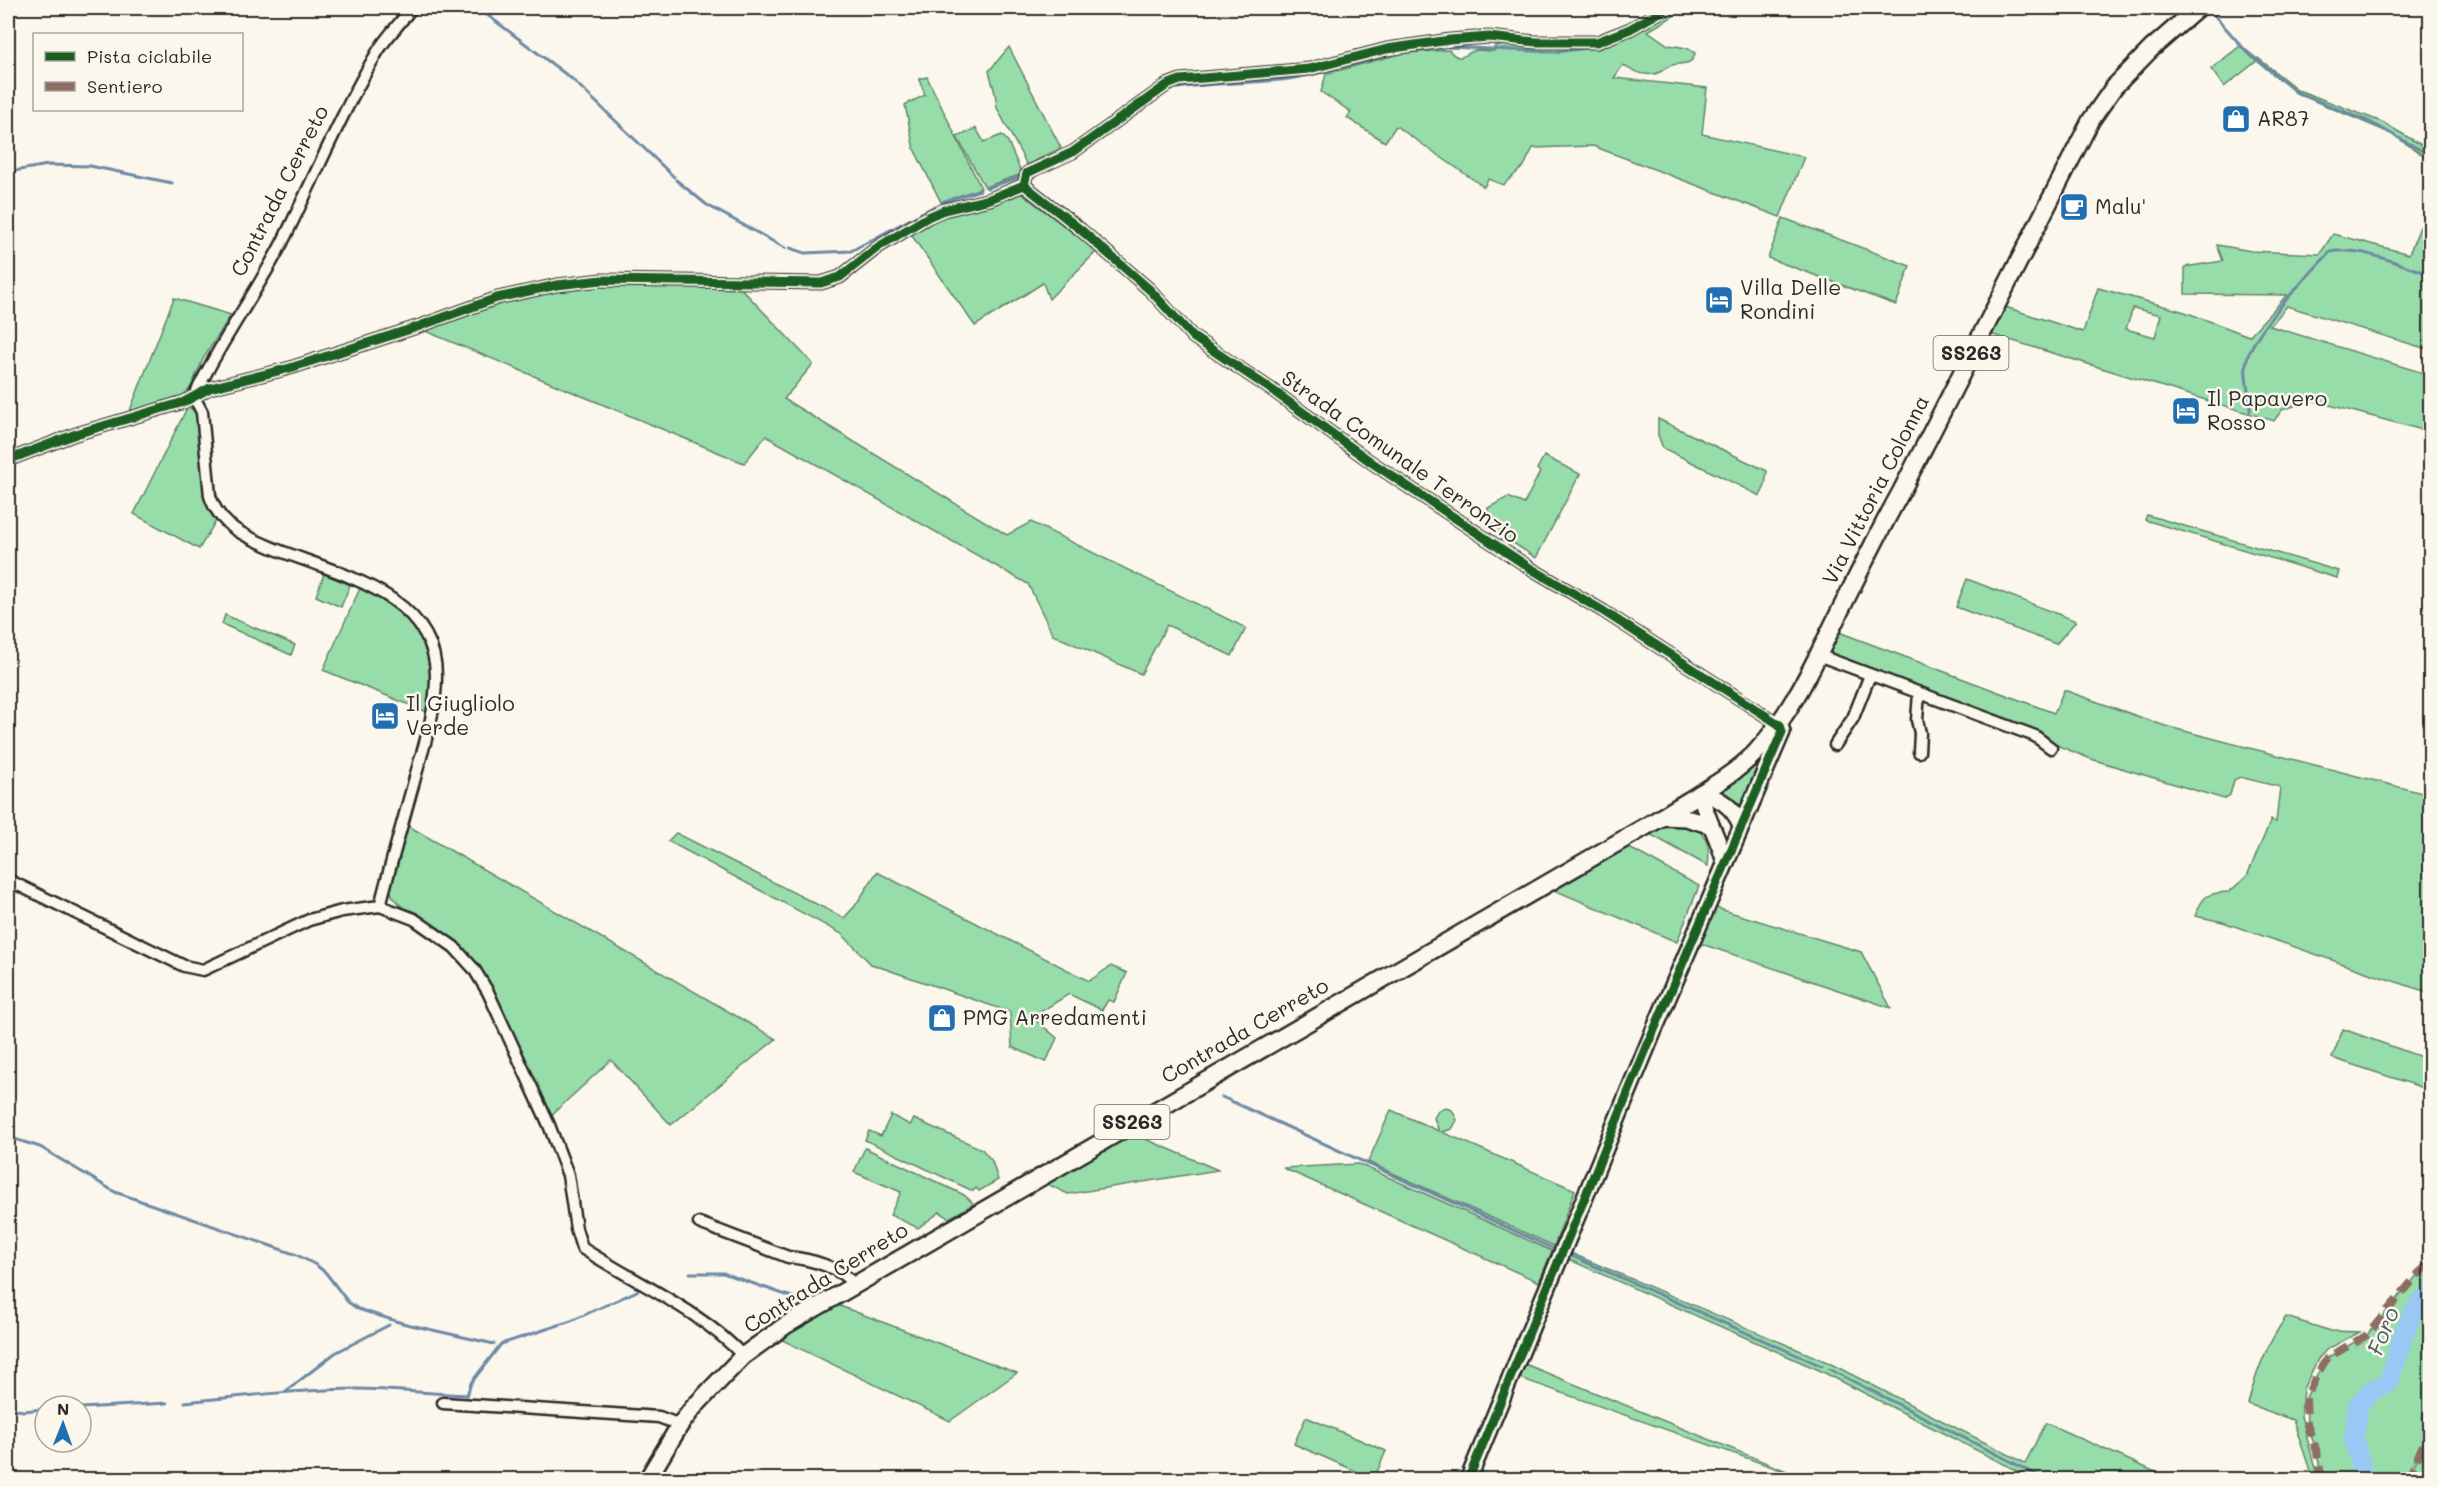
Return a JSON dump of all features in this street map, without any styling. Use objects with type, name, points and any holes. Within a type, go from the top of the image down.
[{"type":"main road","name":"Via Vittoria Colonna","points":[[1662,817],[1700,794],[1748,759],[1780,725],[2091,120],[2114,87],[2151,49],[2198,8]]},
{"type":"main road","name":"Contrada Cerreto","points":[[646,1479],[680,1425],[743,1356],[786,1325],[1662,817]]},
{"type":"street","name":"Contrada Cerreto","points":[[194,397],[209,364],[242,315],[282,243],[361,82],[380,49],[411,8]]},
{"type":"street","points":[[8,460],[76,434],[194,397],[210,388],[290,368],[417,327],[497,298],[557,285],[602,280],[821,283],[840,277],[878,246],[928,217],[944,210],[990,199],[1024,185],[1027,173],[1073,152],[1167,85],[1180,80],[1309,69],[1387,49],[1450,40],[1489,37],[1536,42],[1597,42],[1630,29],[1667,8]]},
{"type":"street","name":"Strada Comunale Terronzio","points":[[1024,185],[1081,230],[1150,290],[1194,337],[1371,462],[1530,568],[1603,611],[1664,653],[1780,725]]},
{"type":"street","points":[[194,397],[202,412],[210,496],[226,524],[231,529],[267,546],[386,594],[413,615],[429,642],[436,674],[432,717],[380,906]]},
{"type":"street","points":[[1818,655],[2035,736],[2051,748]]},
{"type":"street","points":[[1836,746],[1853,718],[1870,675]]},
{"type":"street","points":[[1919,693],[1917,720],[1920,733],[1919,752]]},
{"type":"street","points":[[1468,1479],[1782,732],[1780,725]]},
{"type":"street","points":[[1725,863],[1720,846],[1709,825],[1700,794],[1715,797],[1728,806],[1741,825]]},
{"type":"street","points":[[1662,817],[1682,817],[1709,825]]},
{"type":"street","points":[[8,880],[184,966],[203,970],[309,920],[342,911],[380,906],[414,919],[454,947],[474,969],[489,992],[549,1125],[568,1175],[576,1229],[582,1248],[701,1320],[725,1337],[743,1356]]},
{"type":"street","points":[[699,1223],[788,1257],[802,1258],[847,1275],[854,1285]]},
{"type":"street","points":[[443,1403],[659,1417],[680,1425]]},
{"type":"green space","points":[[1673,8],[1687,8],[1648,31],[1668,45],[1687,48],[1695,53],[1692,60],[1670,66],[1655,74],[1636,72],[1623,65],[1614,78],[1707,88],[1702,134],[1804,157],[1780,217],[1593,146],[1533,148],[1524,166],[1503,185],[1488,179],[1484,187],[1396,126],[1385,142],[1347,118],[1351,112],[1321,92],[1326,74],[1403,53],[1449,50],[1460,57],[1477,50],[1494,51],[1496,42],[1571,45],[1636,27]]},
{"type":"green space","points":[[2240,46],[2255,60],[2258,58],[2298,90],[2382,122],[2430,150],[2430,160],[2392,134],[2296,93],[2257,61],[2224,87],[2211,69]]},
{"type":"green space","points":[[1009,47],[1061,148],[1027,165],[997,108],[989,71]]},
{"type":"green space","points":[[927,77],[981,188],[941,202],[914,149],[905,105],[925,95],[919,79]]},
{"type":"green space","points":[[976,128],[984,142],[1002,135],[1008,142],[1022,174],[985,187],[957,137]]},
{"type":"green space","points":[[1016,193],[1022,194],[1097,251],[1049,299],[1043,283],[975,326],[910,233],[939,217]]},
{"type":"green space","points":[[1783,218],[1910,266],[1896,305],[1768,258]]},
{"type":"green space","points":[[2420,227],[2430,231],[2430,350],[2287,306],[2270,326],[2430,375],[2430,432],[2311,400],[2282,410],[2274,421],[1987,333],[2002,306],[2083,332],[2098,288],[2185,312],[2249,336],[2287,295],[2185,294],[2185,267],[2223,261],[2217,245],[2251,251],[2320,254],[2333,234],[2409,254]],"holes":[[[2133,308],[2161,315],[2155,337],[2126,329]]]},
{"type":"green space","points":[[597,284],[737,284],[813,364],[784,399],[1007,535],[1031,522],[1246,628],[1232,656],[1167,625],[1141,674],[1053,635],[1028,584],[766,436],[744,463],[418,328],[510,298]]},
{"type":"green space","points":[[174,298],[231,315],[203,359],[191,387],[184,395],[129,413]]},
{"type":"green space","points":[[188,406],[196,413],[204,498],[217,519],[199,549],[134,514]]},
{"type":"green space","points":[[1658,419],[1767,471],[1765,486],[1760,496],[1663,448],[1658,435]]},
{"type":"green space","points":[[1544,456],[1580,474],[1536,558],[1486,525],[1488,508],[1508,497],[1524,504],[1540,472],[1537,469]]},
{"type":"green space","points":[[2147,515],[2339,571],[2337,578],[2145,520]]},
{"type":"green space","points":[[324,574],[350,585],[341,607],[316,596]]},
{"type":"green space","points":[[1967,579],[2076,621],[2056,644],[1956,607]]},
{"type":"green space","points":[[361,586],[397,606],[412,621],[419,633],[425,645],[430,670],[427,712],[323,670]]},
{"type":"green space","points":[[225,615],[295,645],[291,655],[222,624]]},
{"type":"green space","points":[[1836,631],[2054,713],[2064,690],[2165,726],[2430,795],[2430,993],[2223,922],[2195,916],[2203,899],[2211,894],[2229,892],[2247,876],[2271,820],[2276,822],[2280,787],[2240,777],[2234,780],[2230,795],[2224,799],[2091,759],[2046,738],[1825,653]]},
{"type":"green space","points":[[1763,756],[1740,811],[1715,794]]},
{"type":"green space","points":[[1663,820],[1699,831],[1707,844],[1708,866],[1644,831]]},
{"type":"green space","points":[[405,824],[776,1039],[671,1125],[611,1060],[548,1118],[488,987],[439,931],[405,910],[393,897],[389,888]]},
{"type":"green space","points":[[676,833],[844,918],[855,906],[877,872],[1089,981],[1111,966],[1127,973],[1114,1002],[1108,1000],[1102,1010],[1069,994],[1032,1017],[1057,1038],[1046,1062],[1012,1047],[1010,1012],[871,964],[842,934],[668,841]]},
{"type":"green space","points":[[1622,844],[1699,886],[1677,942],[1549,888]]},
{"type":"green space","points":[[1710,906],[1861,952],[1891,1008],[1693,941]]},
{"type":"green space","points":[[2343,1029],[2430,1060],[2430,1090],[2332,1058]]},
{"type":"green space","points":[[1445,1108],[1452,1110],[1457,1120],[1452,1129],[1442,1132],[1575,1190],[1554,1246],[1368,1162],[1391,1110],[1439,1131],[1434,1118],[1438,1111]]},
{"type":"green space","points":[[891,1115],[910,1125],[914,1119],[982,1149],[992,1161],[998,1180],[979,1191],[976,1188],[973,1191],[865,1140],[869,1131],[881,1136]]},
{"type":"green space","points":[[1129,1132],[1218,1170],[1068,1194],[1041,1181]]},
{"type":"green space","points":[[865,1148],[964,1195],[974,1204],[949,1218],[940,1212],[918,1228],[890,1215],[901,1192],[854,1172]]},
{"type":"green space","points":[[1359,1164],[1552,1251],[1539,1282],[1283,1168]]},
{"type":"green space","points":[[1566,1251],[1827,1362],[2025,1463],[2046,1423],[2171,1479],[2033,1479],[1819,1370],[1563,1257]]},
{"type":"green space","points":[[2430,1263],[2430,1413],[2425,1412],[2422,1417],[2426,1426],[2425,1441],[2406,1479],[2322,1479],[2317,1452],[2307,1424],[2306,1398],[2316,1376],[2327,1358],[2367,1335]]},
{"type":"green space","points":[[832,1303],[1017,1373],[950,1421],[776,1337]]},
{"type":"green space","points":[[2286,1317],[2331,1331],[2359,1332],[2326,1350],[2318,1359],[2303,1389],[2301,1416],[2318,1479],[2313,1479],[2293,1420],[2248,1404],[2263,1359]]},
{"type":"green space","points":[[1520,1362],[1806,1479],[1514,1376]]},
{"type":"green space","points":[[1306,1417],[1386,1451],[1374,1479],[1294,1444]]},
{"type":"green space","points":[[2430,1437],[2430,1479],[2408,1479],[2422,1448]]},
{"type":"waterway","points":[[478,8],[572,79],[674,177]]},
{"type":"waterway","points":[[1665,15],[1679,8]]},
{"type":"waterway","points":[[2208,8],[2245,50],[2298,93],[2370,122],[2430,155]]},
{"type":"waterway","points":[[1640,29],[1656,20]]},
{"type":"waterway","points":[[1449,47],[1555,52],[1596,47]]},
{"type":"waterway","points":[[1416,50],[1443,48]]},
{"type":"waterway","points":[[1178,88],[1288,79],[1410,51]]},
{"type":"waterway","points":[[1083,151],[1127,120]]},
{"type":"waterway","points":[[1049,169],[1075,156]]},
{"type":"waterway","points":[[8,172],[48,165],[90,166],[172,183]]},
{"type":"waterway","points":[[987,188],[1022,176]]},
{"type":"waterway","points":[[676,180],[707,205],[785,248]]},
{"type":"waterway","points":[[942,202],[980,190]]},
{"type":"waterway","points":[[790,248],[805,253],[851,251],[933,207]]},
{"type":"waterway","points":[[2250,411],[2246,370],[2250,351],[2268,322],[2330,252],[2368,254],[2430,274]]},
{"type":"waterway","points":[[1222,1097],[1552,1248]]},
{"type":"waterway","points":[[8,1137],[40,1147],[115,1192],[297,1255],[326,1273],[348,1302],[358,1309],[402,1323],[494,1344]]},
{"type":"waterway","points":[[1567,1254],[1822,1366]]},
{"type":"waterway","points":[[690,1273],[723,1273],[803,1301]]},
{"type":"waterway","points":[[185,1402],[292,1392],[356,1389],[467,1395],[471,1383],[501,1344],[571,1321],[637,1291]]},
{"type":"waterway","name":"Foro","points":[[2359,1480],[2361,1465],[2354,1440],[2358,1405],[2371,1391],[2389,1382],[2409,1322],[2422,1301],[2430,1296]]},
{"type":"waterway","points":[[285,1392],[335,1353],[389,1325]]},
{"type":"waterway","points":[[1829,1369],[2047,1480]]},
{"type":"waterway","points":[[93,1407],[167,1403]]},
{"type":"waterway","points":[[8,1408],[33,1410]]},
{"type":"marked path","points":[[2322,1480],[2317,1452],[2307,1424],[2306,1398],[2316,1376],[2327,1358],[2367,1335],[2430,1263]]},
{"type":"marked path","points":[[2408,1480],[2422,1447],[2430,1436]]},
{"type":"cycle path","points":[[8,460],[76,434],[184,402],[210,388],[290,368],[417,327],[497,298],[557,285],[602,280],[821,283],[840,277],[878,247],[928,217],[944,210],[990,199],[1024,185],[1027,173],[1073,152],[1167,85],[1180,80],[1309,69],[1387,49],[1450,40],[1489,37],[1536,42],[1597,42],[1630,29],[1667,8]]},
{"type":"cycle path","points":[[1024,185],[1081,230],[1150,290],[1193,337],[1272,390],[1371,462],[1530,568],[1603,611],[1780,725],[1782,732],[1654,1030],[1468,1480]]},
{"type":"place","name":"AR87","points":[[2236,119]]},
{"type":"place","name":"Malu'","points":[[2074,207]]},
{"type":"place","name":"Villa Delle Rondini","points":[[1719,300]]},
{"type":"place","name":"Il Papavero Rosso","points":[[2186,411]]},
{"type":"place","name":"Il Giugliolo Verde","points":[[385,716]]},
{"type":"place","name":"PMG Arredamenti","points":[[942,1018]]}]
